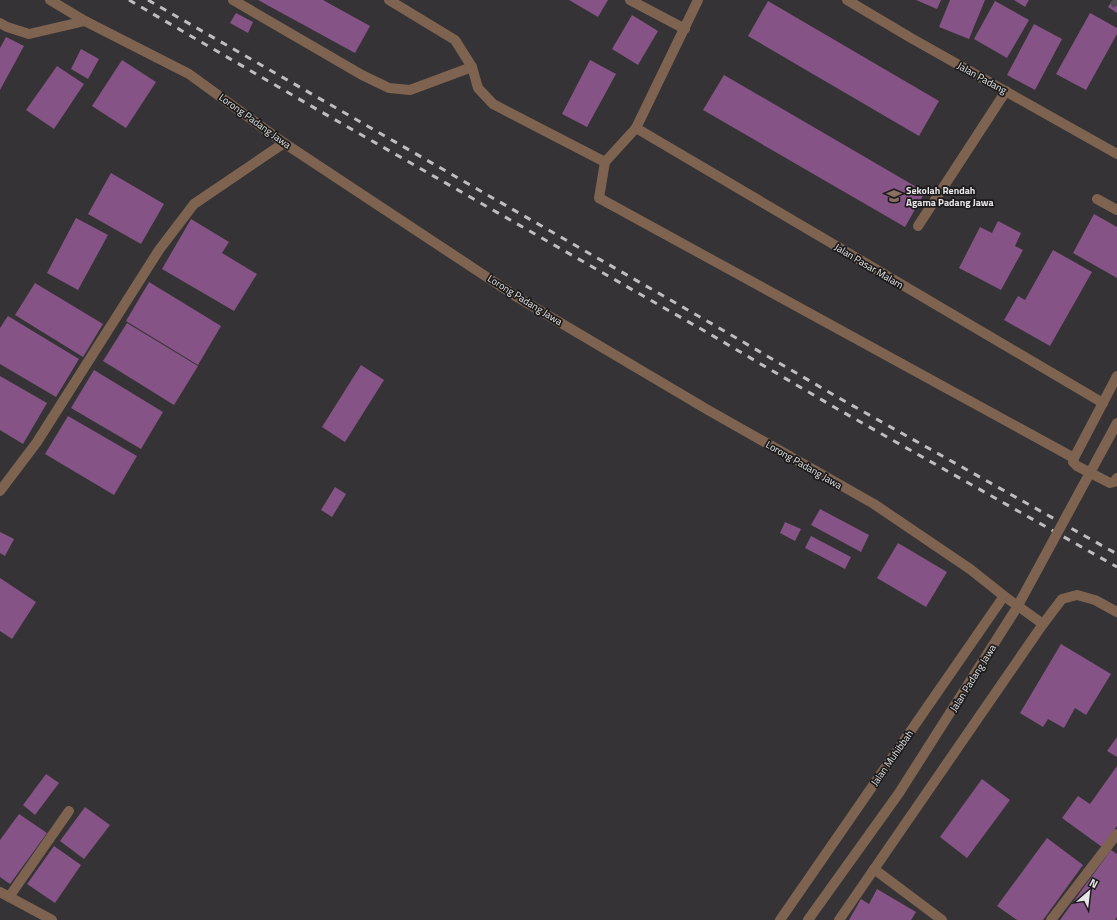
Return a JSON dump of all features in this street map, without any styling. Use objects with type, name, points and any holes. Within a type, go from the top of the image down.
[{"type":"street","name":"Lorong Padang Jawa","points":[[50,0],[86,21],[189,74],[284,143],[517,296],[708,410],[874,504],[970,568],[1004,596],[1043,624]]},
{"type":"street","points":[[233,0],[362,76],[388,88],[410,90],[472,67]]},
{"type":"street","points":[[389,0],[455,40],[472,67],[478,88],[493,104],[605,162]]},
{"type":"street","points":[[630,0],[685,28]]},
{"type":"street","points":[[698,0],[636,128],[605,162],[599,198],[1074,458]]},
{"type":"street","name":"Jalan Padang","points":[[847,0],[911,38],[1117,154]]},
{"type":"street","points":[[0,23],[7,27],[29,34],[86,21]]},
{"type":"street","points":[[918,226],[1006,91]]},
{"type":"street","name":"Jalan Pasar Malam","points":[[636,128],[1103,403]]},
{"type":"street","points":[[0,491],[37,442],[159,250],[194,204],[284,143]]},
{"type":"street","points":[[1097,199],[1117,210]]},
{"type":"street","points":[[1116,379],[1073,462],[1077,466],[1110,483],[1114,482],[1117,478]]},
{"type":"street","name":"Jalan Padang Jawa","points":[[808,920],[899,793],[1012,616],[1117,423]]},
{"type":"street","name":"Jalan Muhibbah","points":[[780,920],[1004,596]]},
{"type":"street","points":[[839,920],[1043,624],[1062,599],[1077,596],[1095,600],[1117,612]]},
{"type":"street","points":[[9,897],[69,811]]},
{"type":"street","points":[[1051,920],[1117,834]]},
{"type":"street","points":[[874,869],[942,920]]},
{"type":"street","points":[[0,892],[52,920]]},
{"type":"building","points":[[258,0],[323,0],[370,26],[355,53]]},
{"type":"building","points":[[569,0],[608,0],[598,17]]},
{"type":"building","points":[[916,0],[941,0],[937,9]]},
{"type":"building","points":[[950,0],[985,0],[969,39],[939,27]]},
{"type":"building","points":[[1014,0],[1029,0],[1025,7]]},
{"type":"building","points":[[1113,0],[1117,0],[1117,13],[1108,7]]},
{"type":"building","points":[[768,1],[939,101],[919,136],[748,36]]},
{"type":"building","points":[[995,1],[1029,20],[1007,58],[974,39]]},
{"type":"building","points":[[236,13],[253,22],[248,33],[230,23]]},
{"type":"building","points":[[1090,13],[1117,28],[1117,34],[1086,90],[1056,74]]},
{"type":"building","points":[[632,15],[658,31],[638,65],[612,49]]},
{"type":"building","points":[[1034,24],[1062,39],[1035,90],[1007,75]]},
{"type":"building","points":[[6,37],[24,46],[0,90],[0,48]]},
{"type":"building","points":[[81,49],[99,59],[88,79],[71,69]]},
{"type":"building","points":[[122,60],[156,82],[126,128],[92,106]]},
{"type":"building","points":[[590,60],[616,74],[587,127],[562,114]]},
{"type":"building","points":[[57,66],[84,84],[54,129],[26,110]]},
{"type":"building","points":[[724,75],[925,192],[905,227],[703,110]]},
{"type":"building","points":[[111,173],[164,204],[141,244],[88,214]]},
{"type":"building","points":[[1094,214],[1117,227],[1117,278],[1073,253]]},
{"type":"building","points":[[76,218],[108,235],[78,290],[47,273]]},
{"type":"building","points":[[191,219],[229,242],[222,253],[257,274],[234,311],[162,269]]},
{"type":"building","points":[[998,221],[1021,233],[1015,246],[1023,250],[1001,290],[959,268],[980,227],[992,233]]},
{"type":"building","points":[[1053,250],[1092,272],[1050,346],[1004,320],[1018,296],[1025,300]]},
{"type":"building","points":[[149,282],[221,326],[198,365],[126,321]]},
{"type":"building","points":[[35,283],[103,324],[83,357],[15,315]]},
{"type":"building","points":[[8,316],[79,359],[56,397],[0,364],[0,328]]},
{"type":"building","points":[[127,323],[198,366],[174,405],[103,361]]},
{"type":"building","points":[[361,365],[384,380],[345,442],[322,427]]},
{"type":"building","points":[[94,370],[163,412],[141,449],[71,408]]},
{"type":"building","points":[[0,376],[47,403],[23,444],[0,430]]},
{"type":"building","points":[[68,416],[137,456],[114,495],[45,454]]},
{"type":"building","points":[[335,487],[346,494],[332,517],[321,510]]},
{"type":"building","points":[[820,509],[869,535],[861,552],[811,525]]},
{"type":"building","points":[[785,522],[801,529],[795,541],[780,533]]},
{"type":"building","points":[[0,532],[14,539],[5,556],[0,553]]},
{"type":"building","points":[[811,536],[851,557],[845,569],[805,548]]},
{"type":"building","points":[[898,543],[947,572],[926,607],[877,578]]},
{"type":"building","points":[[0,578],[36,602],[12,639],[0,631]]},
{"type":"building","points":[[1061,644],[1111,674],[1086,715],[1075,708],[1064,728],[1048,719],[1043,727],[1020,713]]},
{"type":"building","points":[[1117,737],[1117,757],[1107,751]]},
{"type":"building","points":[[1117,766],[1117,826],[1102,847],[1062,818],[1078,796],[1090,804]]},
{"type":"building","points":[[46,774],[59,783],[35,815],[23,805]]},
{"type":"building","points":[[982,779],[1010,800],[967,858],[940,837]]},
{"type":"building","points":[[85,807],[110,825],[84,859],[60,841]]},
{"type":"building","points":[[19,814],[47,833],[10,884],[0,877],[0,840]]},
{"type":"building","points":[[1047,838],[1083,865],[1043,920],[1017,920],[997,906]]},
{"type":"building","points":[[54,846],[81,865],[55,903],[27,884]]},
{"type":"building","points":[[1111,850],[1117,854],[1117,917],[1115,920],[1060,920]]},
{"type":"building","points":[[877,889],[916,912],[911,920],[849,920],[861,899],[869,904]]},
{"type":"tunnel","points":[[1115,0],[1117,6]]},
{"type":"railway","points":[[129,0],[834,407],[1117,567]]},
{"type":"railway","points":[[148,0],[839,398],[1117,554]]},
{"type":"place","name":"Sekolah Rendah Agama Padang Jawa","points":[[894,196]]}]
